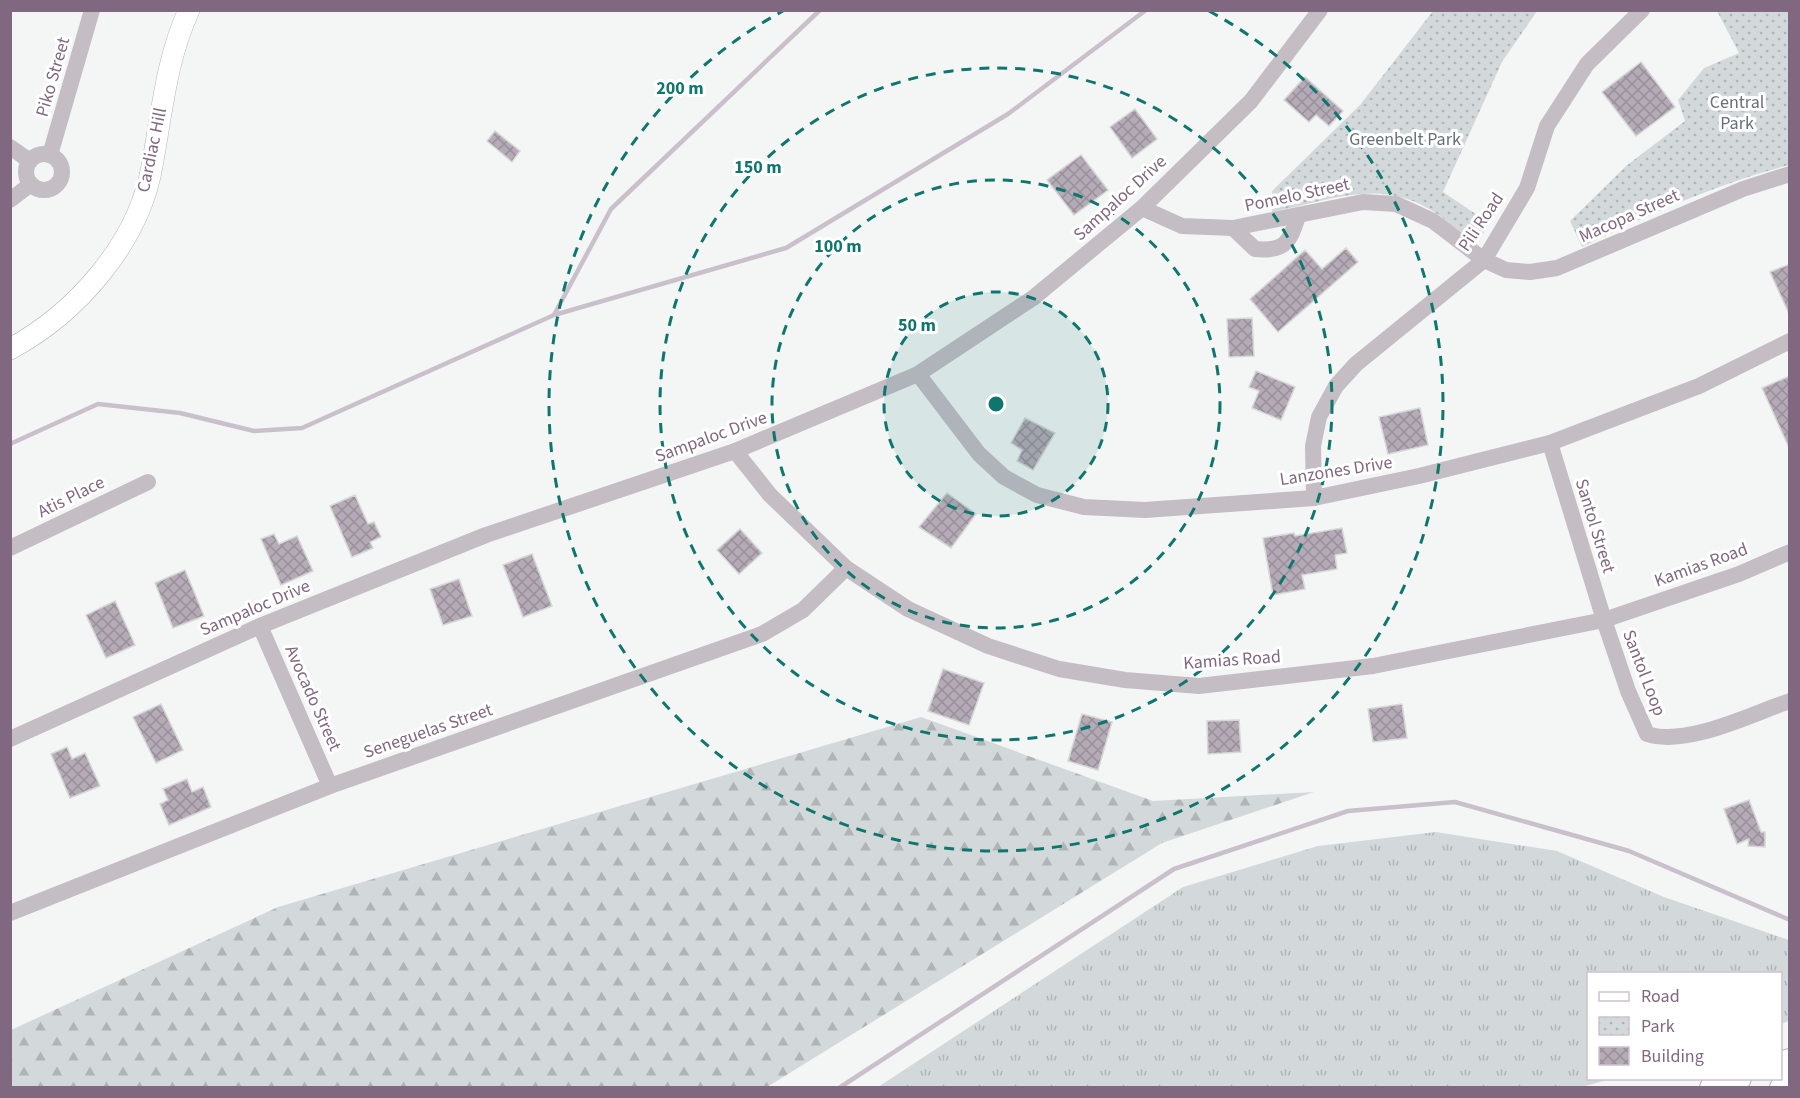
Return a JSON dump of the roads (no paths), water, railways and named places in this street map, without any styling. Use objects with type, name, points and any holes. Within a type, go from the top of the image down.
[{"type":"highway","points":[[1712,1088],[1734,1080]]},
{"type":"highway","points":[[1782,1088],[1790,1085]]},
{"type":"main road","name":"Cardiac Hill","points":[[10,349],[63,312],[92,283],[120,245],[139,208],[152,168],[168,69],[189,10]]},
{"type":"street","name":"Piko Street","points":[[50,155],[92,10]]},
{"type":"street","name":"Sampaloc Drive","points":[[10,739],[260,626],[486,535],[735,451],[918,374],[1033,298],[1142,208],[1251,101],[1320,10]]},
{"type":"street","name":"Pili Road","points":[[1314,498],[1313,446],[1319,417],[1336,386],[1356,364],[1484,260],[1527,188],[1547,126],[1587,64],[1642,10]]},
{"type":"street","points":[[10,147],[30,161]]},
{"type":"street","points":[[39,155],[50,155],[60,163],[62,176],[60,182],[50,189],[43,190],[31,184],[27,176],[30,161],[39,155]]},
{"type":"street","name":"Macopa Street","points":[[1484,260],[1506,270],[1530,272],[1557,268],[1743,189],[1790,174]]},
{"type":"street","points":[[10,200],[31,184]]},
{"type":"street","name":"Pomelo Street","points":[[1142,208],[1182,226],[1233,228],[1363,202],[1396,204],[1433,221],[1484,260]]},
{"type":"street","points":[[1233,228],[1248,245],[1255,249],[1273,249],[1287,243],[1293,235],[1298,216]]},
{"type":"street","name":"Lanzones Drive","points":[[918,374],[979,454],[1004,477],[1037,495],[1084,507],[1146,510],[1314,498],[1419,476],[1550,443],[1700,386],[1790,341]]},
{"type":"street","name":"Santol Street","points":[[1550,443],[1604,620]]},
{"type":"street","name":"Kamias Road","points":[[735,451],[770,495],[846,568],[908,609],[988,646],[1059,669],[1125,680],[1199,686],[1373,666],[1604,620],[1739,574],[1790,552]]},
{"type":"street","name":"Atis Place","points":[[10,548],[148,482]]},
{"type":"street","name":"Seneguelas Street","points":[[10,913],[330,786],[762,634],[803,610],[846,568]]},
{"type":"street","name":"Santol Loop","points":[[1604,620],[1628,691],[1647,734],[1660,738],[1692,734],[1790,701]]},
{"type":"street","name":"Avocado Street","points":[[260,626],[330,786]]},
{"type":"waterway","points":[[554,315],[611,209],[820,10]]},
{"type":"waterway","points":[[10,444],[98,404],[180,413],[254,431],[302,428],[554,315],[786,248],[1008,114],[1146,10]]},
{"type":"waterway","points":[[839,1088],[1174,869],[1348,811],[1455,802],[1629,851],[1790,920]]},
{"type":"park label","name":"Central Park","points":[[1737,112]]},
{"type":"park label","name":"Greenbelt Park","points":[[1405,139]]}]
